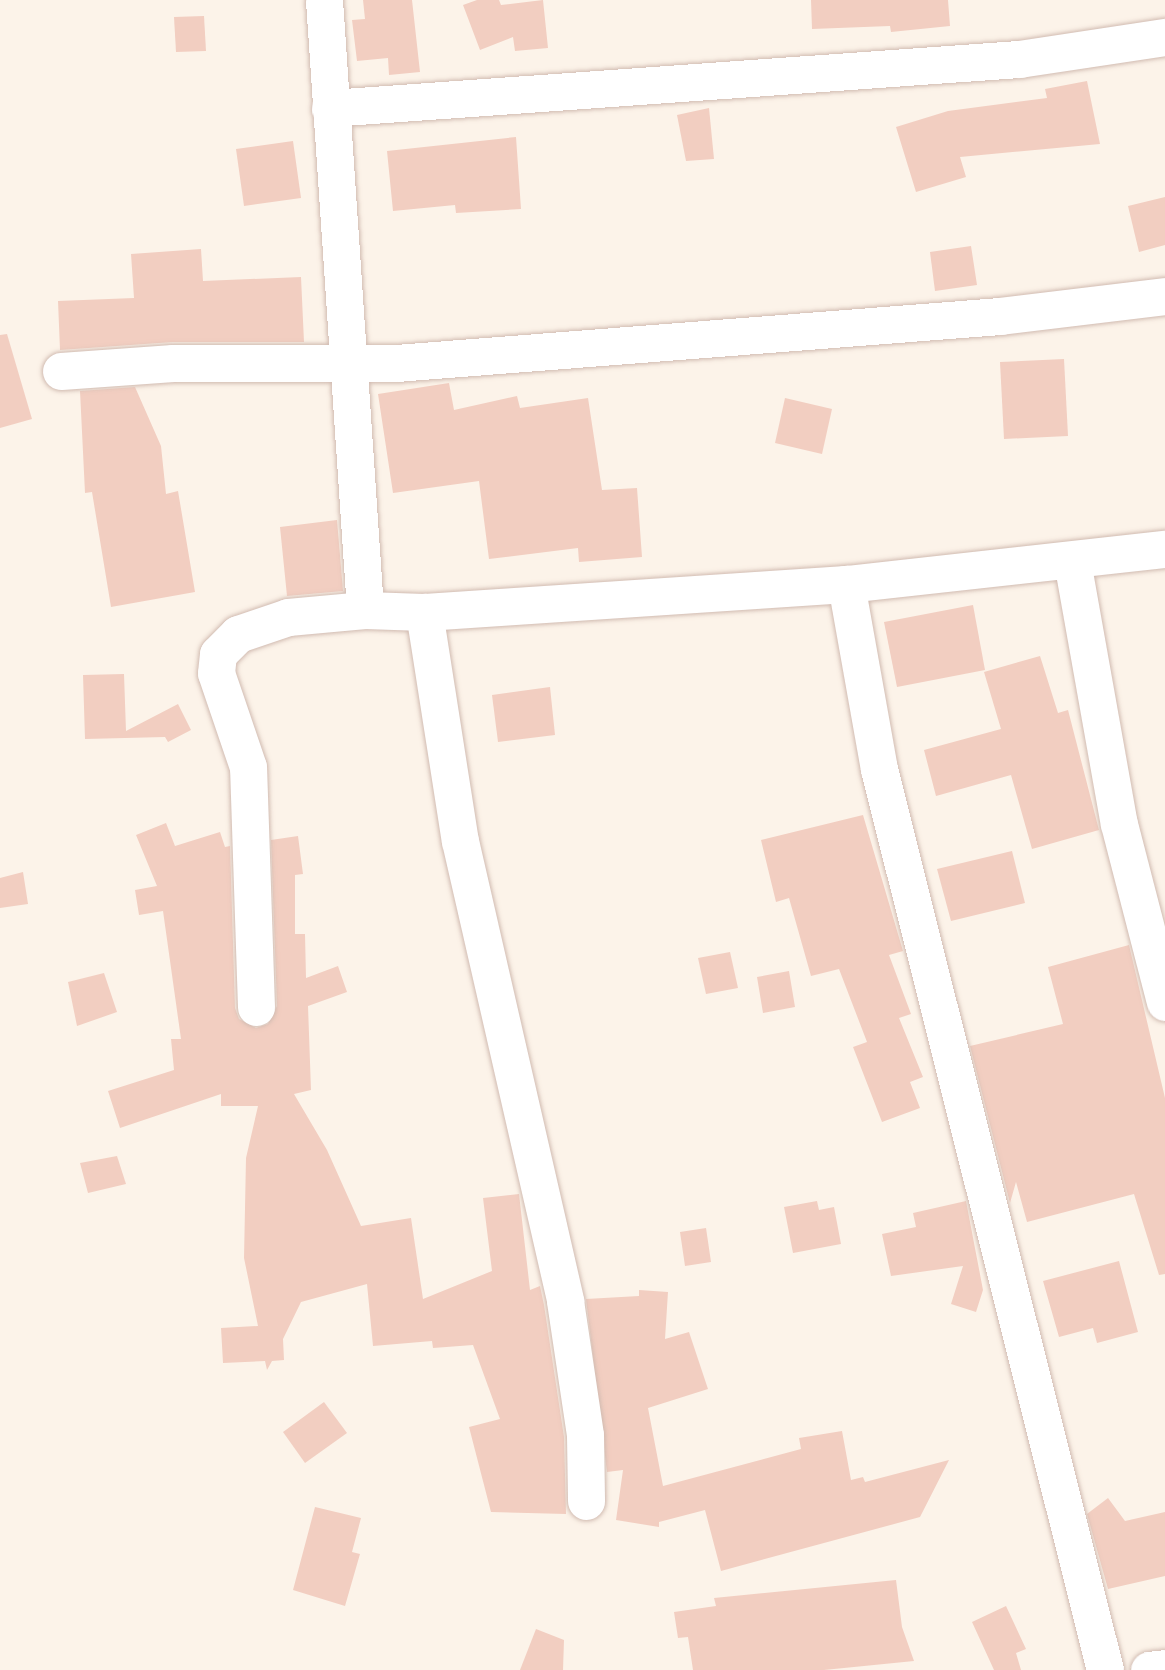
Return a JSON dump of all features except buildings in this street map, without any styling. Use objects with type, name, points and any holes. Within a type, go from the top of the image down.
[{"type":"street","points":[[324,0],[365,610]]},
{"type":"street","points":[[330,108],[1019,59],[1165,37]]},
{"type":"street","points":[[61,371],[173,363],[350,365],[1000,316],[1165,296]]},
{"type":"street","points":[[256,1007],[248,767],[219,692],[218,654],[238,634],[288,617],[365,610],[424,612],[846,584],[1165,549]]},
{"type":"street","points":[[1072,561],[1119,824],[1165,1002]]},
{"type":"street","points":[[846,584],[879,769],[1105,1670]]},
{"type":"street","points":[[424,612],[460,841],[565,1301],[585,1435],[586,1501]]},
{"type":"street","points":[[1149,1670],[1165,1668]]}]
